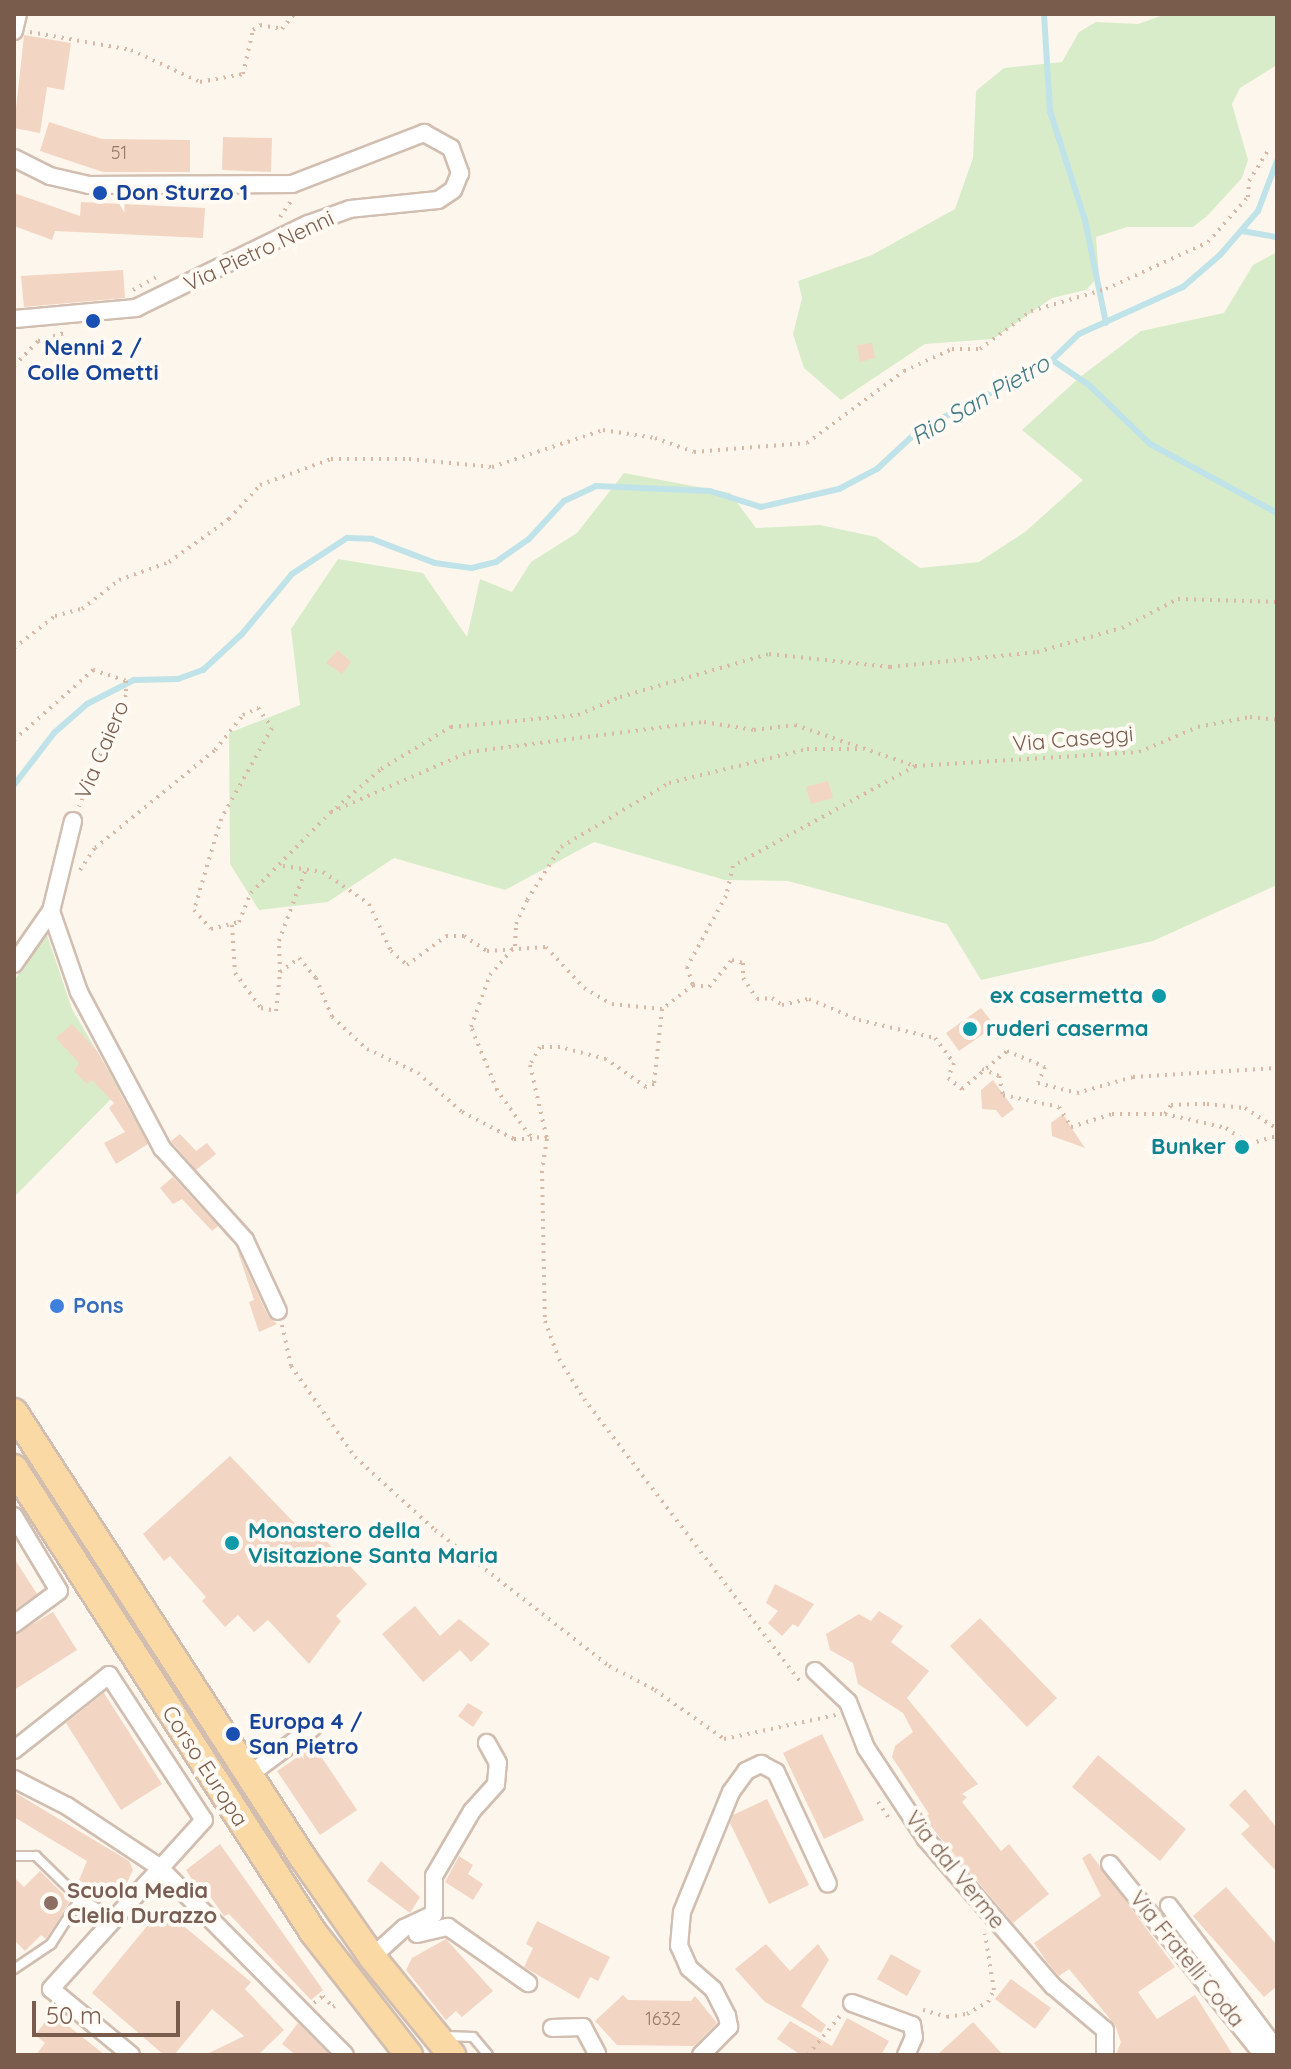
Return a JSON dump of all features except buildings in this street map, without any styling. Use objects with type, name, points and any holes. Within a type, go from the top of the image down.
[{"type":"main road","name":"Corso Europa","points":[[14,1412],[249,1775],[444,2045]]},
{"type":"main road","name":"Corso Europa","points":[[14,1468],[346,1977],[409,2055]]},
{"type":"street","points":[[14,30],[18,14]]},
{"type":"street","name":"Via Pietro Nenni","points":[[14,158],[50,176],[105,186],[235,187],[315,179],[424,133],[451,148],[460,173],[453,190],[438,200],[350,209],[308,224],[136,308],[14,319]]},
{"type":"street","name":"Via Caiero","points":[[51,911],[73,821]]},
{"type":"street","points":[[14,964],[51,911]]},
{"type":"street","points":[[51,911],[79,992],[146,1120],[162,1148],[245,1240],[278,1311]]},
{"type":"street","points":[[14,1516],[59,1591],[14,1624]]},
{"type":"street","name":"Via dal Verme","points":[[815,1671],[848,1702],[866,1748],[934,1849],[1053,1986],[1105,2030],[1105,2055]]},
{"type":"street","points":[[14,1750],[109,1675],[204,1820],[51,1989],[131,2055]]},
{"type":"street","points":[[249,1775],[312,1728]]},
{"type":"street","points":[[379,1951],[404,1928],[434,1914],[434,1876],[472,1811],[496,1784],[498,1763],[487,1743]]},
{"type":"street","points":[[701,2055],[729,2027],[727,2016],[713,1989],[689,1968],[679,1946],[682,1912],[731,1792],[746,1771],[761,1764],[776,1772],[828,1884]]},
{"type":"street","points":[[14,1779],[67,1806],[159,1867],[305,2010],[345,2055]]},
{"type":"street","name":"Via Fratelli Coda","points":[[1110,1864],[1263,2055]]},
{"type":"street","name":"Via Fratelli Coda","points":[[1169,1906],[1277,2050]]},
{"type":"street","points":[[379,1951],[440,1925],[448,1927],[528,1983]]},
{"type":"street","points":[[852,2003],[912,2025],[914,2037],[906,2055]]},
{"type":"street","points":[[552,2028],[583,2027],[600,2054]]},
{"type":"lane","points":[[14,1856],[36,1856],[80,1899],[114,1917]]},
{"type":"lane","points":[[14,1969],[51,1944],[80,1899]]},
{"type":"lane","points":[[444,2045],[473,2037],[488,2055]]},
{"type":"path","points":[[14,30],[131,50],[200,82],[243,74],[253,30],[260,25],[282,29],[294,14]]},
{"type":"path","points":[[14,648],[55,616],[82,609],[119,580],[169,562],[229,519],[260,485],[331,459],[409,459],[492,467],[603,430],[655,438],[694,452],[807,443],[904,371],[952,349],[980,349],[1042,306],[1106,289],[1208,242],[1248,197],[1249,181],[1269,149]]},
{"type":"path","points":[[14,366],[38,341],[67,332],[70,314]]},
{"type":"path","points":[[73,880],[95,848],[215,750],[243,715],[258,708],[272,728],[221,819],[194,910],[211,929],[232,924],[243,915],[251,893],[283,866],[331,812],[381,769],[451,727],[578,715],[620,697],[769,654],[890,667],[1022,654],[1122,628],[1178,599],[1277,602]]},
{"type":"path","name":"Via Caiero","points":[[14,740],[93,670],[119,676],[126,681],[126,695],[97,754],[73,821]]},
{"type":"path","name":"Via Caseggi","points":[[915,766],[1139,752],[1198,727],[1250,717],[1277,720]]},
{"type":"path","points":[[331,812],[469,752],[602,732],[704,722],[754,730],[795,725],[915,766]]},
{"type":"path","points":[[547,1139],[530,1136],[497,1090],[471,1027],[490,975],[515,946],[522,912],[561,847],[629,803],[669,783],[807,749],[868,749]]},
{"type":"path","points":[[693,985],[687,967],[726,896],[733,866],[915,766]]},
{"type":"path","points":[[283,866],[323,872],[369,904],[391,951],[407,965],[446,936],[464,936],[487,951],[515,946],[546,947],[584,988],[612,1004],[662,1009],[693,985],[709,987],[732,960],[743,963],[743,978],[757,999],[772,998],[782,1005],[809,999],[859,1020],[935,1038],[954,1063],[948,1078],[962,1089],[1007,1051],[1045,1067],[1038,1083],[1077,1093],[1133,1077],[1277,1068]]},
{"type":"path","points":[[232,924],[235,973],[261,1008],[276,1011],[279,941],[305,871]]},
{"type":"path","points":[[280,972],[299,958],[316,978],[332,1017],[367,1049],[418,1073],[462,1112],[514,1139],[547,1139]]},
{"type":"path","points":[[662,1009],[654,1084],[646,1087],[606,1059],[540,1047],[530,1065],[547,1139],[542,1171],[545,1321],[559,1359],[803,1684]]},
{"type":"path","points":[[982,1069],[999,1076],[1003,1095],[1059,1107],[1071,1127],[1112,1114],[1165,1114],[1226,1128],[1249,1144],[1277,1136]]},
{"type":"path","points":[[1165,1114],[1171,1105],[1245,1108],[1277,1129]]},
{"type":"path","points":[[278,1311],[291,1366],[355,1457],[435,1530],[609,1666],[655,1690],[724,1739],[836,1714]]},
{"type":"path","points":[[831,1707],[840,1723]]},
{"type":"path","points":[[876,1796],[897,1830]]},
{"type":"path","points":[[919,2008],[947,2017],[967,2014],[988,2002],[994,1990],[983,1924]]},
{"type":"path","points":[[305,2010],[323,1996],[336,2007],[331,1989],[346,1977]]},
{"type":"path","points":[[808,2055],[852,2003]]},
{"type":"green space","points":[[1166,14],[1277,14],[1277,65],[1240,88],[1232,104],[1248,160],[1242,178],[1207,216],[1193,227],[1127,227],[1096,237],[1099,276],[1086,290],[1052,298],[993,339],[925,344],[841,400],[804,368],[793,334],[802,298],[798,281],[872,255],[955,209],[973,158],[976,91],[1004,68],[1062,62],[1079,32],[1096,22],[1138,24]]},
{"type":"green space","points":[[1277,252],[1277,885],[1153,941],[981,980],[947,924],[788,881],[725,880],[594,842],[505,890],[394,858],[328,902],[259,910],[230,864],[229,733],[300,705],[291,629],[338,559],[423,573],[467,637],[480,579],[512,592],[531,562],[577,533],[624,473],[730,493],[756,528],[820,525],[876,537],[920,568],[979,562],[1025,532],[1083,480],[1022,430],[1080,377],[1141,331],[1224,313],[1253,265]]},
{"type":"green space","points":[[46,932],[72,1009],[120,1090],[14,1197],[14,981]]},
{"type":"waterway","points":[[1044,14],[1050,111],[1085,220],[1106,323]]},
{"type":"waterway","name":"Rio San Pietro","points":[[14,785],[54,733],[87,704],[134,680],[178,679],[203,670],[242,634],[292,574],[347,538],[372,539],[435,563],[472,568],[496,562],[528,540],[564,501],[596,486],[710,491],[761,507],[839,489],[877,469],[919,430],[1050,362],[1079,334],[1183,287],[1220,255],[1258,211],[1277,161]]},
{"type":"waterway","points":[[1242,231],[1277,237]]},
{"type":"waterway","points":[[1052,360],[1089,385],[1150,444],[1277,513]]},
{"type":"place","name":"Don Sturzo 1","points":[[100,193]]},
{"type":"place","name":"Nenni 2 / Colle Ometti","points":[[93,321]]},
{"type":"place","name":"ex casermetta","points":[[1159,996]]},
{"type":"place","name":"ruderi caserma","points":[[970,1029]]},
{"type":"place","name":"Bunker","points":[[1242,1147]]},
{"type":"place","name":"Pons","points":[[57,1306]]},
{"type":"place","name":"Monastero della Visitazione Santa Maria","points":[[232,1543]]},
{"type":"place","name":"Europa 4 / San Pietro","points":[[233,1734]]},
{"type":"place","name":"Scuola Media Clelia Durazzo","points":[[51,1903]]}]
